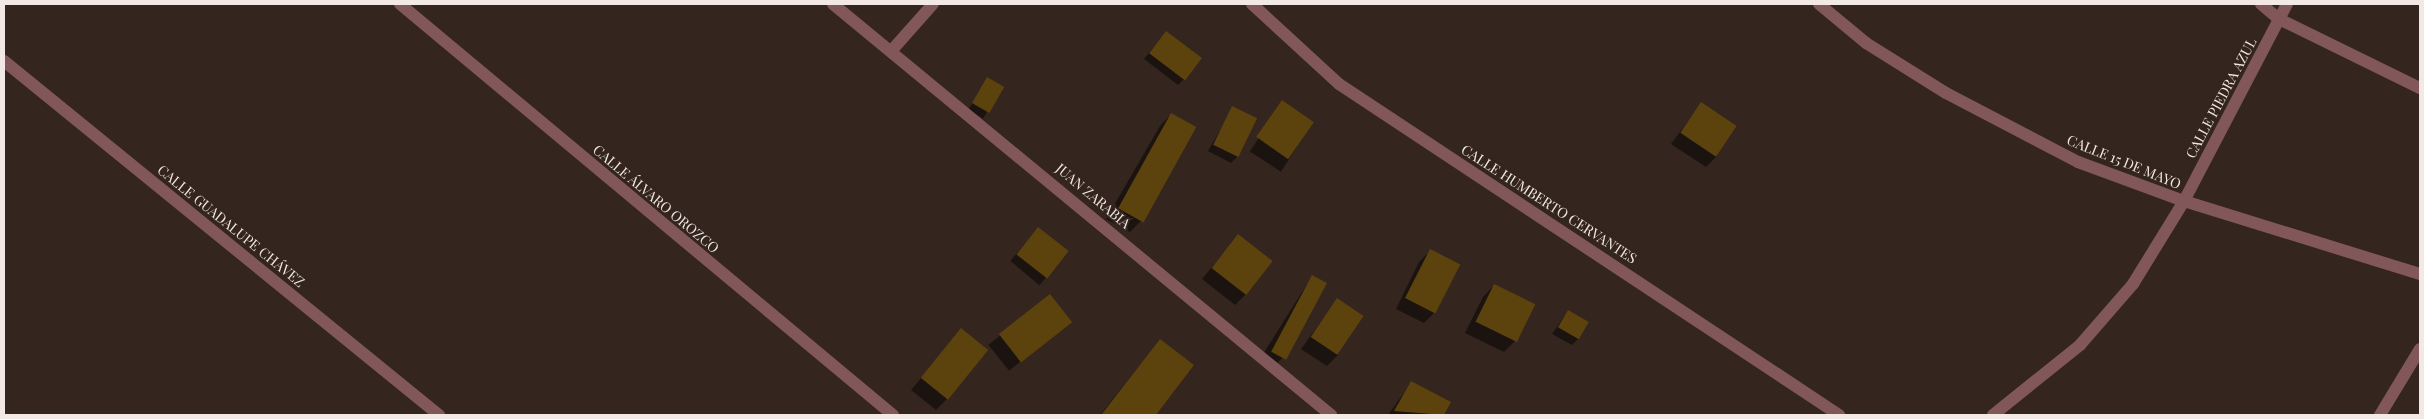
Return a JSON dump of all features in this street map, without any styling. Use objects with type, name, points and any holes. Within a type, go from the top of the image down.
[{"type":"street","name":"CALLE ÁLVARO OROZCO","points":[[400,4],[893,415]]},
{"type":"street","name":"JUAN ZARABIA","points":[[833,4],[893,49],[1331,415]]},
{"type":"street","points":[[893,49],[933,4]]},
{"type":"street","name":"CALLE HUMBERTO CERVANTES","points":[[1252,4],[1339,84],[1839,415]]},
{"type":"street","name":"CALLE 15 DE MAYO","points":[[1819,4],[1866,43],[1946,93],[2078,162],[2184,201],[2420,274]]},
{"type":"street","points":[[2261,4],[2279,19],[2420,88]]},
{"type":"street","name":"CALLE PIEDRA AZUL","points":[[1993,415],[2080,345],[2133,284],[2184,201],[2287,4]]},
{"type":"street","name":"CALLE GUADALUPE CHÁVEZ","points":[[4,60],[439,415]]},
{"type":"street","points":[[2380,415],[2420,349]]},
{"type":"building","points":[[1166,31],[1202,58],[1185,80],[1149,53]]},
{"type":"building","points":[[987,77],[1004,87],[989,113],[972,103]]},
{"type":"building","points":[[1282,100],[1314,122],[1288,159],[1256,137]]},
{"type":"building","points":[[1701,102],[1737,126],[1716,157],[1680,133]]},
{"type":"building","points":[[1232,106],[1257,118],[1238,157],[1213,145]]},
{"type":"building","points":[[1171,113],[1196,127],[1144,222],[1118,208]]},
{"type":"building","points":[[1038,227],[1069,251],[1047,279],[1016,255]]},
{"type":"building","points":[[1238,234],[1273,261],[1246,295],[1212,268]]},
{"type":"building","points":[[1430,249],[1460,264],[1435,313],[1405,298]]},
{"type":"building","points":[[1312,275],[1327,283],[1286,360],[1271,352]]},
{"type":"building","points":[[1494,284],[1535,304],[1517,342],[1476,322]]},
{"type":"building","points":[[1050,294],[1072,322],[1021,362],[999,334]]},
{"type":"building","points":[[1337,298],[1364,316],[1337,355],[1311,337]]},
{"type":"building","points":[[1568,310],[1589,322],[1579,339],[1558,327]]},
{"type":"building","points":[[961,328],[988,350],[948,400],[921,378]]},
{"type":"building","points":[[1160,339],[1194,365],[1156,415],[1101,415]]},
{"type":"building","points":[[1411,381],[1451,402],[1444,415],[1394,411]]}]
